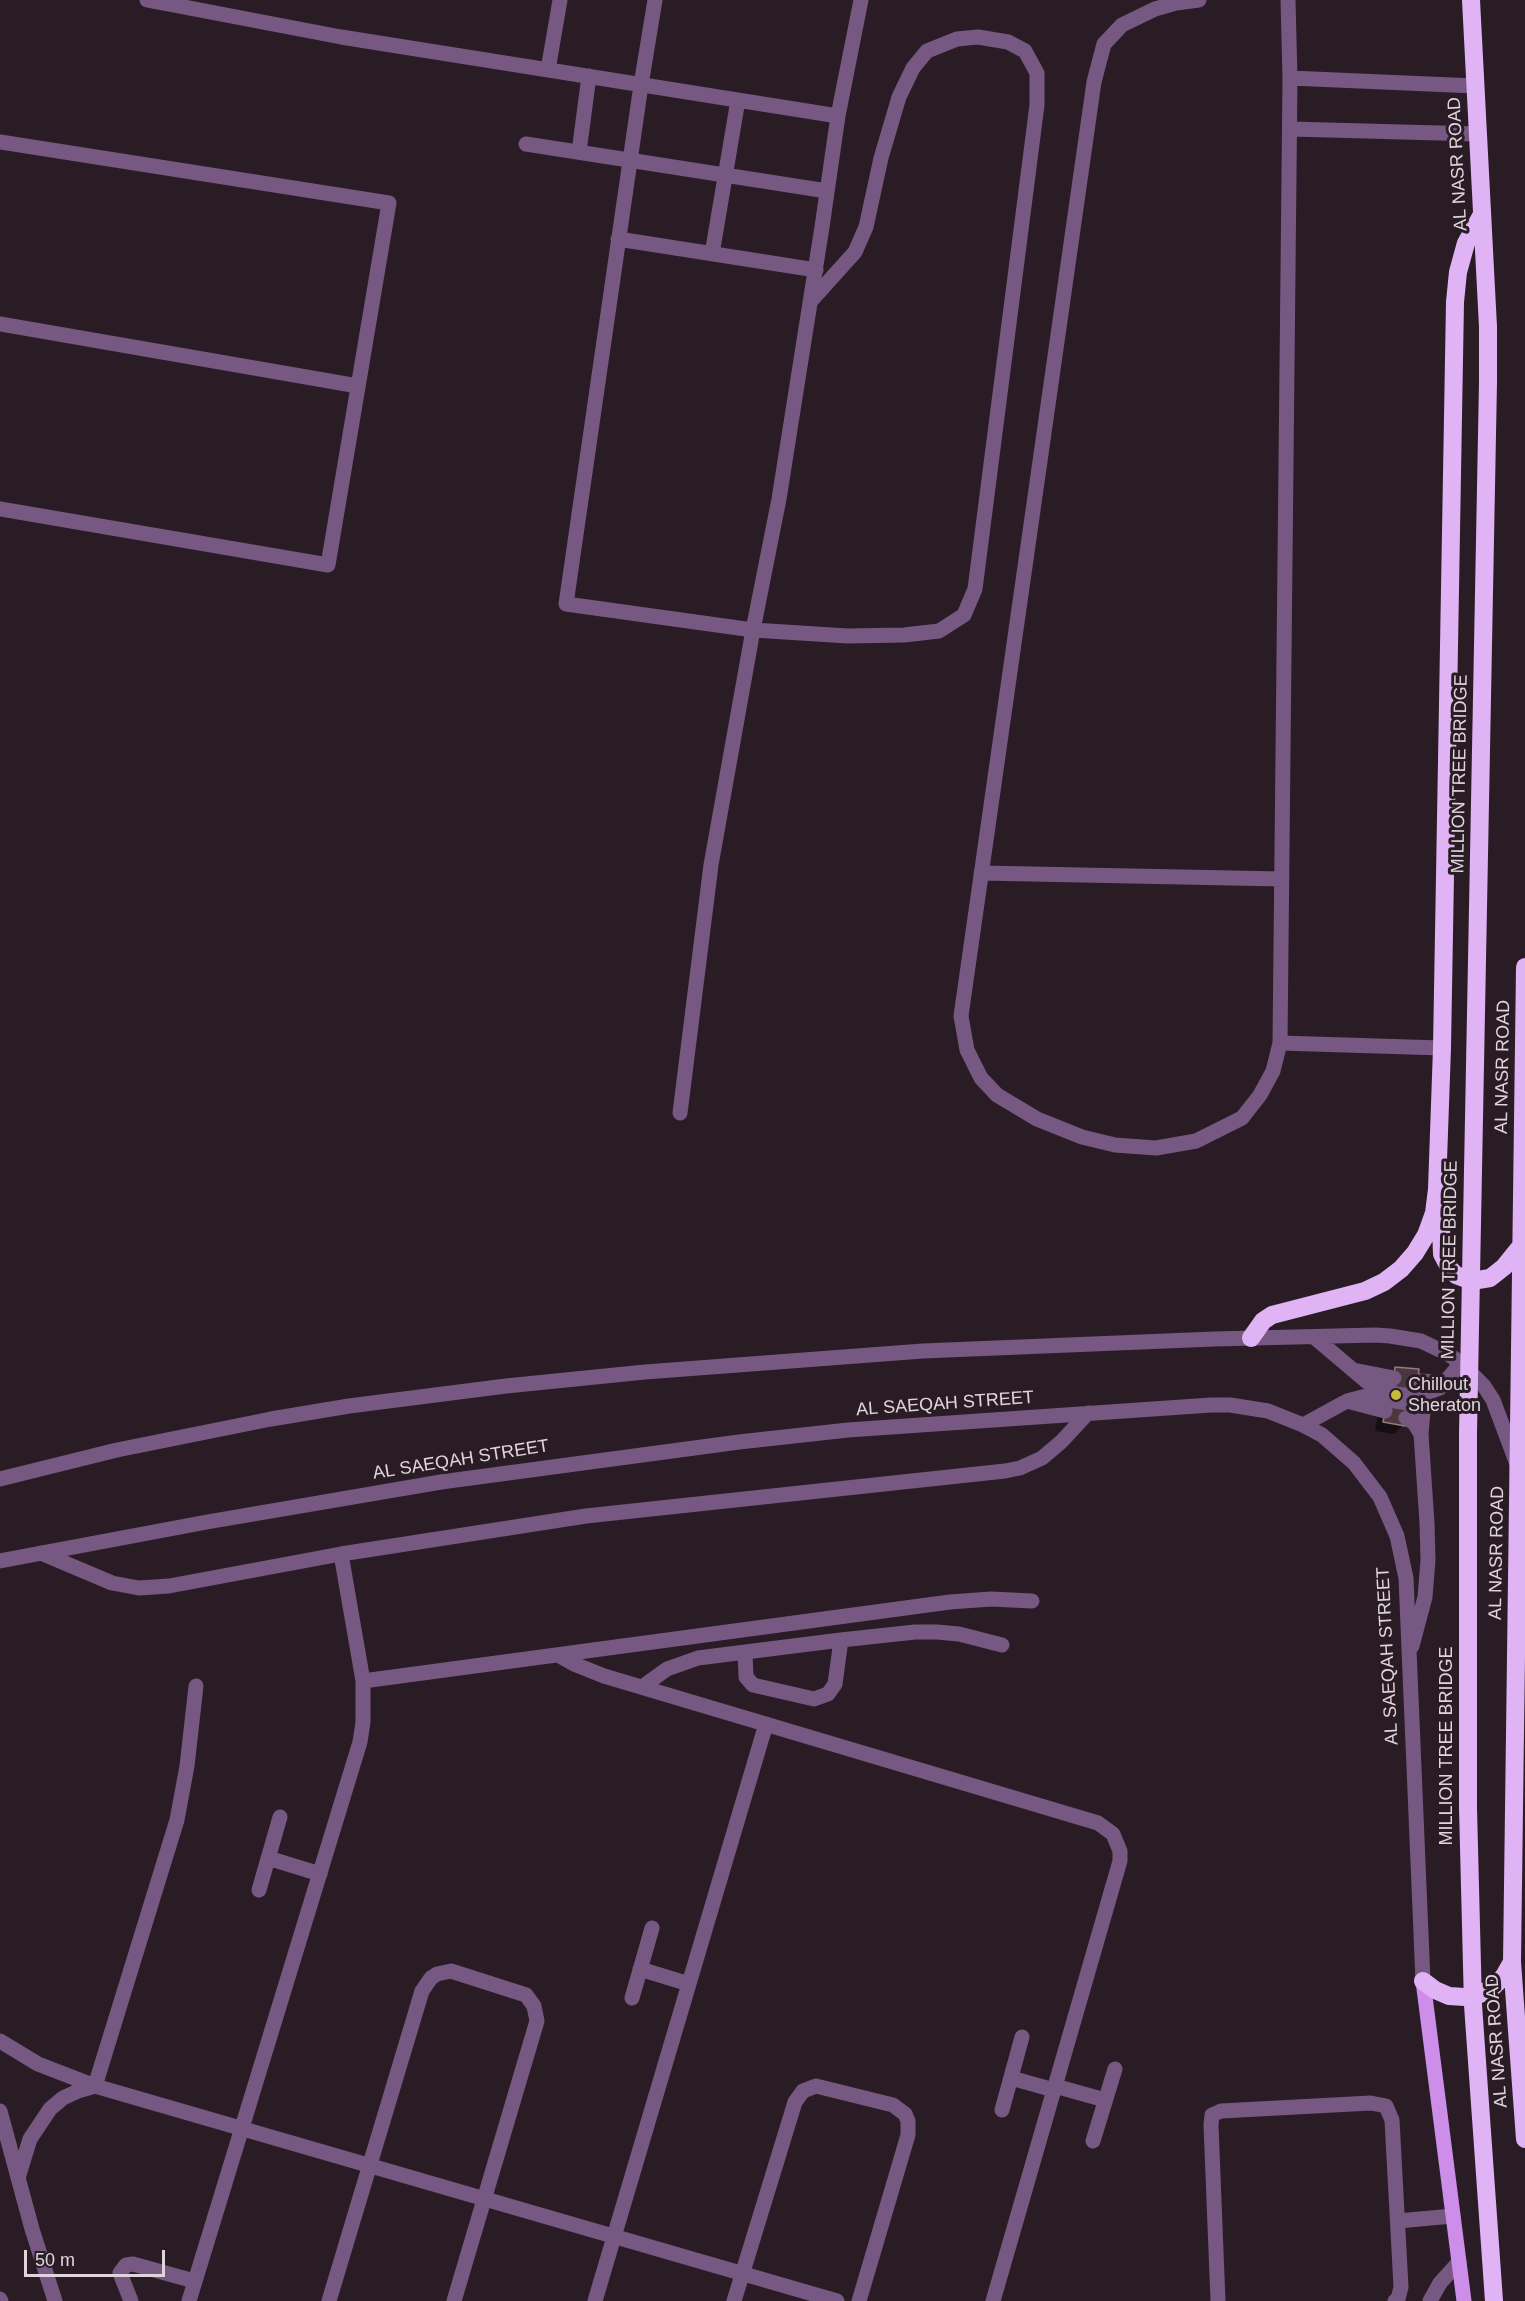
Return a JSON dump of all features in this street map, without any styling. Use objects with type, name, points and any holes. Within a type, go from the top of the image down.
[{"type":"highway","name":"AL NASR ROAD","points":[[1471,0],[1488,327]]},
{"type":"highway","points":[[1251,1338],[1263,1321],[1272,1315],[1365,1291],[1384,1282],[1401,1269],[1415,1253],[1426,1235],[1434,1213],[1437,1189],[1442,1048],[1455,302],[1458,272],[1466,243],[1482,216]]},
{"type":"highway","name":"MILLION TREE BRIDGE","points":[[1488,327],[1468,1433],[1468,1819],[1473,2005],[1494,2301]]},
{"type":"highway","name":"AL NASR ROAD","points":[[1525,967],[1519,1470],[1519,1966],[1525,2139]]},
{"type":"highway","points":[[1437,1189],[1442,1213],[1442,1254],[1456,1275],[1472,1281],[1490,1278],[1498,1274],[1521,1246]]},
{"type":"highway","points":[[1423,1981],[1449,1996],[1465,1997],[1480,1994],[1493,1987],[1519,1966]]},
{"type":"main road","points":[[1423,1981],[1464,2301]]},
{"type":"street","points":[[147,0],[221,7],[341,37],[838,116]]},
{"type":"street","points":[[548,70],[560,0]]},
{"type":"street","points":[[655,0],[640,85],[566,604],[753,630],[848,636],[904,635],[939,631],[964,615],[975,589],[1037,105],[1037,73],[1025,51],[1008,42],[978,37],[957,39],[927,51],[920,59],[899,97],[881,158],[866,227],[855,252],[810,302]]},
{"type":"street","points":[[680,1113],[711,865],[779,499],[838,116],[861,0]]},
{"type":"street","points":[[1199,0],[1155,9],[1122,25],[1104,44],[1094,82],[961,1016],[967,1050],[981,1078],[997,1095],[1037,1119],[1082,1137],[1115,1145],[1156,1148],[1196,1141],[1242,1118],[1260,1095],[1273,1071],[1280,1043],[1290,129],[1288,0]]},
{"type":"street","points":[[579,152],[590,76]]},
{"type":"street","points":[[1290,78],[1475,86]]},
{"type":"street","points":[[712,254],[738,100]]},
{"type":"street","points":[[1290,129],[1477,134]]},
{"type":"street","points":[[0,142],[389,203],[328,565],[0,509]]},
{"type":"street","points":[[526,144],[827,191]]},
{"type":"street","points":[[618,239],[816,270]]},
{"type":"street","points":[[0,324],[358,386]]},
{"type":"street","points":[[981,873],[1282,879]]},
{"type":"street","points":[[1280,1043],[1442,1048]]},
{"type":"street","points":[[0,1479],[117,1450],[272,1419],[361,1404],[495,1387],[645,1372],[923,1351],[1375,1335],[1406,1338],[1435,1347],[1461,1363],[1479,1380],[1493,1400],[1519,1470]]},
{"type":"street","points":[[1314,1337],[1366,1381],[1396,1394],[1407,1395],[1440,1388],[1461,1363]]},
{"type":"street","points":[[1353,1370],[1394,1378]]},
{"type":"street","points":[[1418,1381],[1445,1382]]},
{"type":"street","points":[[1303,1425],[1347,1401],[1366,1396],[1414,1404],[1423,1412],[1421,1434],[1428,1560],[1425,1597],[1408,1658]]},
{"type":"street","points":[[1347,1401],[1385,1412]]},
{"type":"street","name":"AL SAEQAH STREET","points":[[0,1561],[352,1497],[629,1455],[849,1430],[1088,1413],[1230,1405],[1268,1411],[1303,1425],[1339,1448],[1374,1488],[1390,1515],[1397,1536],[1404,1567],[1423,1981]]},
{"type":"street","points":[[41,1553],[101,1579],[139,1588],[169,1586],[341,1554],[586,1516],[795,1492],[1005,1472],[1041,1458],[1061,1442],[1088,1413]]},
{"type":"street","points":[[1406,1418],[1414,1423],[1421,1434]]},
{"type":"street","points":[[189,2301],[360,1742],[363,1722],[363,1681],[341,1554]]},
{"type":"street","points":[[363,1681],[950,1602],[991,1599],[1032,1601]]},
{"type":"street","points":[[642,1687],[667,1669],[698,1658],[841,1640],[915,1632],[937,1632],[959,1634],[1002,1645]]},
{"type":"street","points":[[745,1653],[746,1677],[753,1685],[814,1699],[828,1694],[835,1684],[841,1640]]},
{"type":"street","points":[[558,1655],[589,1671],[1098,1823],[1113,1834],[1120,1851],[1120,1861],[993,2301]]},
{"type":"street","points":[[95,2086],[177,1820],[187,1766],[196,1686]]},
{"type":"street","points":[[595,2301],[766,1724]]},
{"type":"street","points":[[259,1890],[280,1817]]},
{"type":"street","points":[[268,1858],[320,1874]]},
{"type":"street","points":[[632,1998],[652,1928]]},
{"type":"street","points":[[640,1969],[689,1984]]},
{"type":"street","points":[[328,2301],[422,1991],[431,1978],[451,1971],[520,1991],[531,2000],[537,2021],[454,2301]]},
{"type":"street","points":[[1002,2110],[1022,2037]]},
{"type":"street","points":[[0,2041],[38,2064],[95,2086],[837,2301]]},
{"type":"street","points":[[1093,2141],[1115,2069]]},
{"type":"street","points":[[1011,2078],[1105,2100]]},
{"type":"street","points":[[18,2178],[30,2139],[38,2123],[50,2109],[71,2095],[95,2086]]},
{"type":"street","points":[[734,2301],[795,2102],[803,2091],[816,2086],[893,2106],[905,2114],[909,2128],[859,2301]]},
{"type":"street","points":[[1218,2301],[1210,2125],[1212,2115],[1216,2112],[1371,2103],[1386,2106],[1392,2120],[1400,2293],[1395,2301]]},
{"type":"street","points":[[0,2111],[32,2229],[55,2301]]},
{"type":"street","points":[[1398,2221],[1453,2216]]},
{"type":"street","points":[[1430,2301],[1440,2283],[1459,2262]]},
{"type":"street","points":[[131,2301],[120,2273],[126,2265],[133,2264],[194,2282]]},
{"type":"building","points":[[1395,1367],[1419,1369],[1417,1391],[1393,1388]]},
{"type":"building","points":[[1387,1402],[1408,1406],[1405,1426],[1383,1422]]},
{"type":"tunnel","points":[[1394,1378],[1418,1381]]},
{"type":"place","name":"Chillout Sheraton","points":[[1396,1395]]}]
